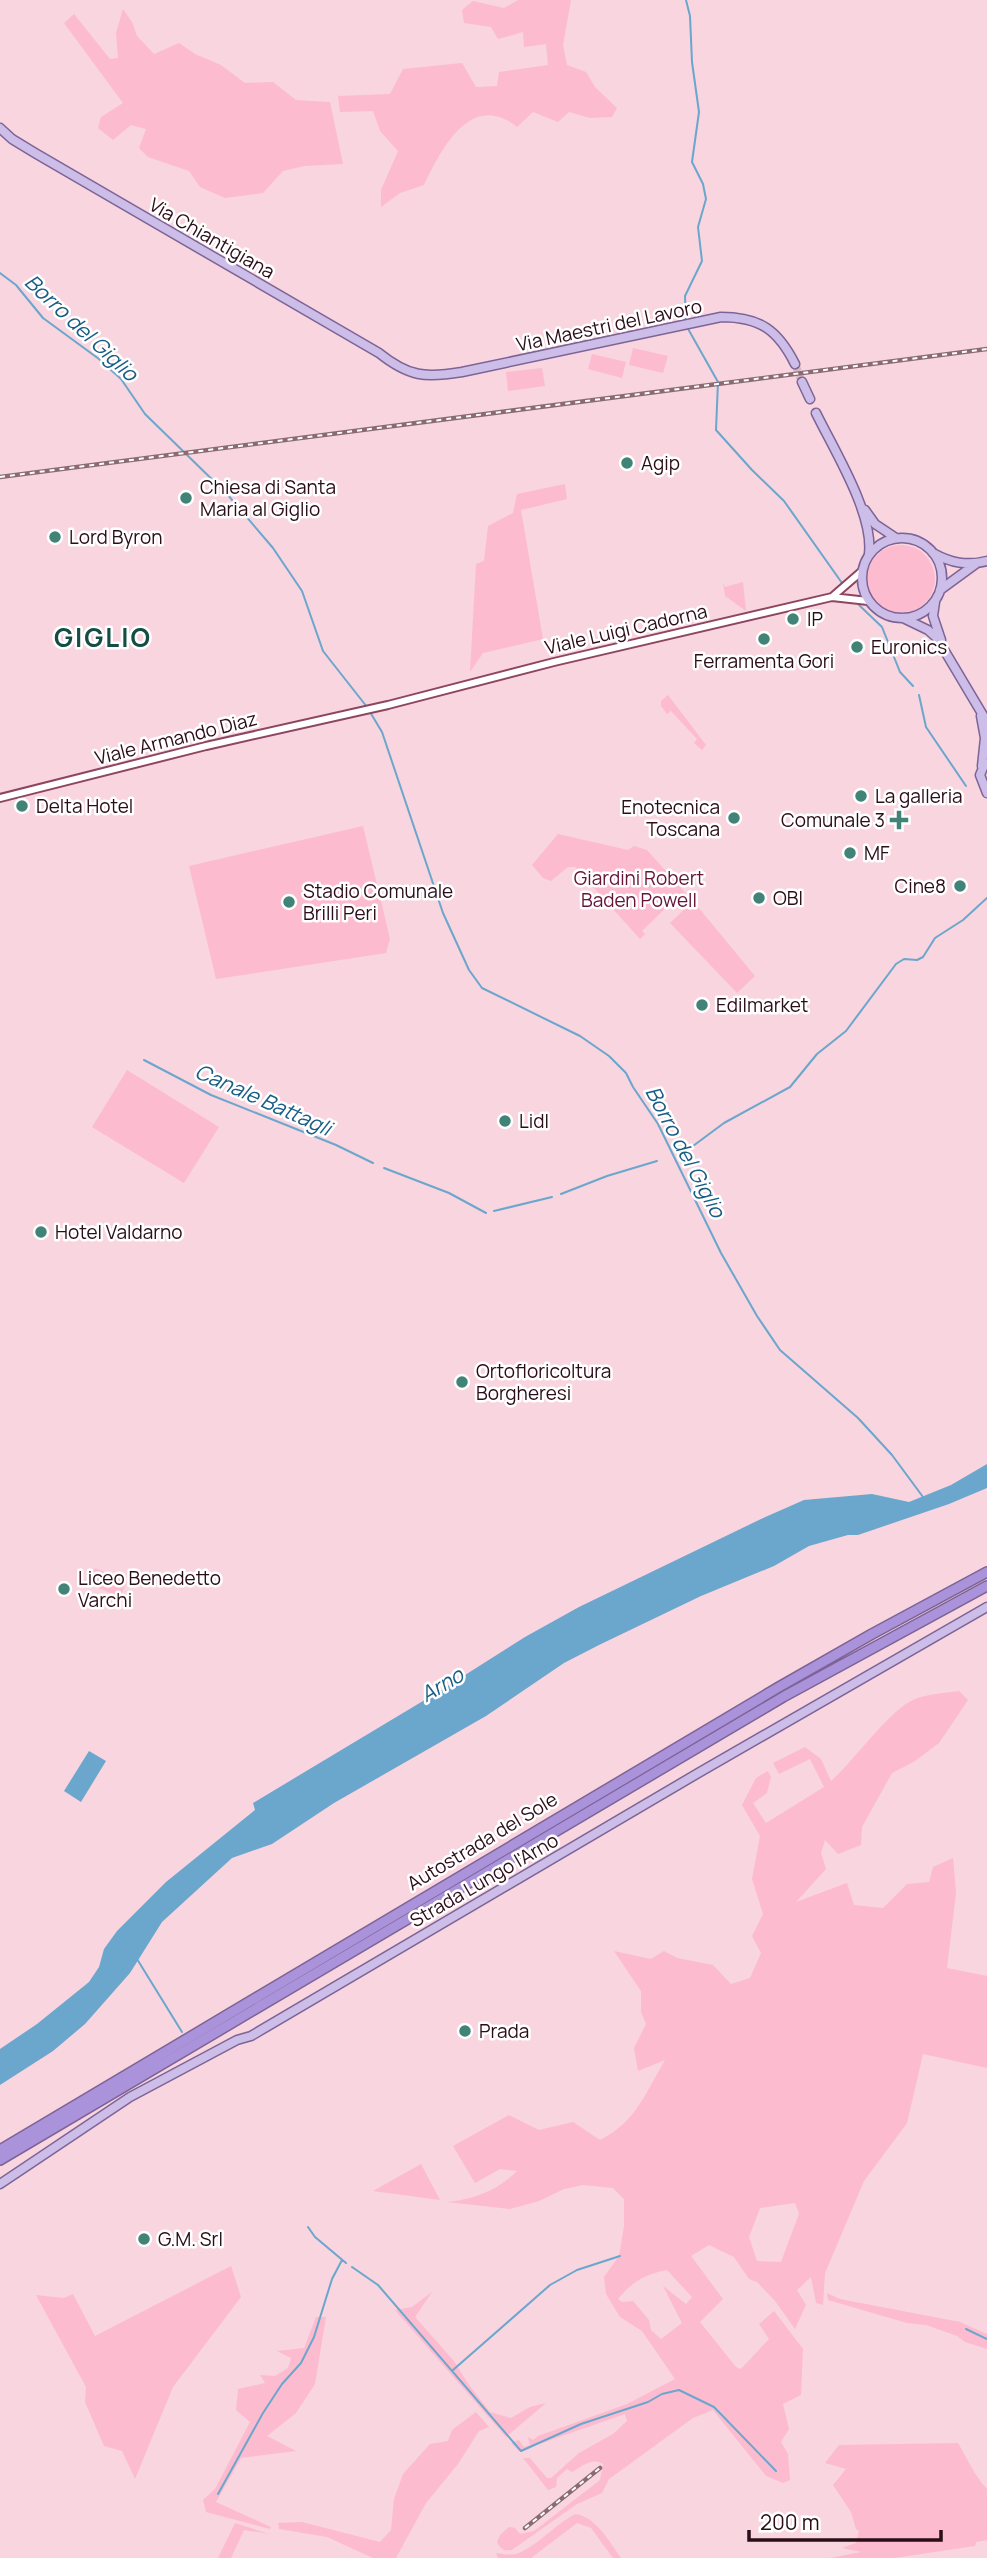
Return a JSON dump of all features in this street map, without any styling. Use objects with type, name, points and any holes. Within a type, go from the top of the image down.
[{"type":"highway","name":"Autostrada del Sole","points":[[0,2150],[721,1721],[872,1634],[987,1572]]},
{"type":"highway","name":"Autostrada del Sole","points":[[0,2160],[783,1698],[987,1586]]},
{"type":"main road","name":"Via Chiantigiana","points":[[0,128],[35,153],[410,373]]},
{"type":"main road","name":"Via Maestri del Lavoro","points":[[410,373],[431,377],[462,372],[721,317],[737,317],[764,325],[776,335],[795,364]]},
{"type":"main road","points":[[802,382],[810,399]]},
{"type":"main road","points":[[816,413],[859,503],[870,537],[869,554],[862,571],[862,582],[868,601],[884,614],[903,618],[928,630],[937,638],[987,722]]},
{"type":"main road","points":[[859,503],[875,524],[896,538]]},
{"type":"main road","points":[[869,554],[886,541],[896,538],[913,539],[932,552],[956,562],[977,564]]},
{"type":"main road","points":[[903,618],[922,613],[935,600],[940,590],[941,570],[932,552]]},
{"type":"main road","points":[[940,590],[977,564],[987,561]]},
{"type":"main road","points":[[935,600],[933,616],[944,650]]},
{"type":"main road","points":[[979,710],[985,738],[985,764],[980,775],[987,793]]},
{"type":"main road","name":"Strada Lungo l'Arno","points":[[0,2184],[130,2097],[237,2040],[251,2036],[987,1607]]},
{"type":"street","name":"Viale Luigi Cadorna","points":[[832,597],[862,571]]},
{"type":"street","name":"Viale Luigi Cadorna","points":[[377,707],[832,597],[868,601]]},
{"type":"street","name":"Viale Armando Diaz","points":[[0,798],[205,746],[377,707]]},
{"type":"green space","points":[[518,0],[571,0],[563,45],[567,65],[586,72],[595,87],[617,108],[612,117],[590,118],[569,112],[558,122],[533,112],[517,127],[500,117],[485,115],[472,120],[449,141],[424,185],[400,193],[381,207],[381,190],[398,151],[380,131],[373,111],[340,112],[338,96],[390,94],[403,69],[462,63],[476,87],[497,86],[499,72],[548,65],[546,44],[524,47],[523,32],[498,39],[491,27],[464,23],[462,10],[473,1],[504,8]]},
{"type":"green space","points":[[123,9],[137,36],[154,54],[179,43],[195,54],[221,65],[245,83],[273,82],[296,100],[330,102],[343,164],[304,166],[283,171],[263,193],[225,198],[200,187],[189,171],[148,157],[139,148],[146,129],[131,125],[113,140],[98,128],[101,117],[123,103],[64,23],[74,14],[110,59],[118,58],[116,33]]},
{"type":"green space","points":[[633,348],[668,356],[663,373],[629,365]]},
{"type":"green space","points":[[592,354],[626,362],[622,378],[588,369]]},
{"type":"green space","points":[[542,368],[545,386],[508,391],[506,372]]},
{"type":"green space","points":[[565,484],[567,499],[521,510],[543,639],[483,653],[470,672],[476,564],[484,561],[488,526],[513,513],[517,494]]},
{"type":"green space","points":[[901,545],[914,548],[925,555],[932,566],[935,579],[932,592],[925,603],[914,610],[901,613],[888,610],[877,603],[870,592],[867,579],[870,566],[877,555],[888,548]]},
{"type":"green space","points":[[723,582],[725,587],[743,582],[746,611],[725,596]]},
{"type":"green space","points":[[668,695],[706,745],[702,750],[694,743],[697,739],[671,711],[667,714],[661,706],[661,701]]},
{"type":"green space","name":"Stadio Comunale Brilli Peri","points":[[363,826],[390,939],[386,953],[216,979],[189,866]]},
{"type":"green space","name":"Giardini Robert Baden Powell","points":[[558,834],[628,850],[634,846],[647,850],[687,895],[679,903],[674,900],[642,931],[645,934],[640,939],[575,867],[568,867],[551,881],[543,878],[532,865]]},
{"type":"green space","points":[[693,901],[755,976],[737,993],[670,923]]},
{"type":"green space","points":[[127,1070],[219,1127],[184,1183],[92,1127]]},
{"type":"green space","points":[[95,1568],[127,1582],[120,1597],[89,1584]]},
{"type":"green space","points":[[959,1691],[968,1700],[939,1743],[915,1761],[892,1773],[862,1827],[861,1845],[838,1854],[825,1840],[821,1853],[826,1869],[796,1902],[847,1883],[854,1905],[883,1908],[907,1884],[929,1882],[933,1867],[953,1858],[956,1893],[947,1968],[987,1976],[987,2068],[923,2054],[907,2123],[864,2181],[825,2273],[823,2305],[816,2303],[811,2277],[797,2290],[806,2305],[795,2329],[775,2301],[757,2282],[749,2279],[734,2257],[709,2245],[691,2256],[723,2299],[700,2322],[736,2367],[741,2369],[769,2339],[759,2324],[774,2311],[803,2349],[801,2395],[783,2404],[789,2429],[781,2442],[788,2454],[790,2480],[783,2483],[766,2476],[713,2410],[693,2418],[609,2479],[602,2493],[577,2504],[512,2550],[503,2549],[497,2542],[509,2527],[515,2528],[520,2534],[534,2531],[600,2480],[603,2464],[595,2461],[572,2472],[567,2469],[557,2478],[556,2487],[548,2490],[523,2458],[530,2458],[547,2478],[551,2478],[579,2453],[613,2434],[627,2421],[625,2414],[519,2451],[511,2443],[519,2440],[524,2447],[530,2445],[528,2437],[533,2440],[627,2404],[675,2379],[642,2331],[620,2317],[606,2294],[604,2277],[619,2256],[624,2226],[624,2199],[613,2188],[583,2185],[564,2189],[539,2201],[510,2209],[447,2202],[485,2193],[517,2171],[500,2169],[475,2183],[453,2146],[509,2115],[539,2130],[573,2122],[600,2140],[623,2125],[638,2106],[665,2060],[638,2071],[634,2048],[646,2024],[641,2012],[641,1991],[614,1951],[651,1959],[664,1951],[677,1958],[713,1965],[731,1984],[750,1978],[761,1953],[752,1936],[763,1914],[752,1879],[760,1836],[742,1805],[756,1778],[768,1771],[771,1777],[767,1793],[753,1803],[766,1823],[824,1787],[810,1759],[779,1774],[773,1763],[805,1747],[821,1759],[831,1781],[905,1704],[920,1697]],"holes":[[[795,2203],[799,2214],[781,2262],[757,2261],[749,2237],[760,2208]],[[667,2270],[692,2297],[686,2304],[663,2286],[682,2323],[661,2339],[651,2330],[649,2320],[633,2301],[622,2302],[618,2299],[640,2280]]]},
{"type":"green space","points":[[421,2164],[440,2200],[373,2191]]},
{"type":"green space","points":[[231,2266],[241,2297],[173,2387],[135,2479],[122,2451],[104,2446],[85,2402],[86,2387],[36,2295],[64,2298],[73,2294],[95,2336]]},
{"type":"green space","points":[[432,2292],[415,2317],[454,2361],[490,2412],[511,2418],[530,2407],[546,2403],[506,2437],[395,2310],[412,2307]]},
{"type":"green space","points":[[827,2293],[840,2299],[960,2322],[987,2334],[987,2349],[926,2325],[907,2323],[828,2300]]},
{"type":"green space","points":[[316,2317],[326,2317],[315,2384],[296,2413],[267,2436],[296,2451],[241,2458],[216,2502],[271,2527],[270,2529],[206,2512],[203,2500],[215,2489],[250,2422],[236,2410],[238,2389],[265,2383],[260,2375],[275,2376],[288,2368],[291,2358],[277,2351],[304,2348]]},
{"type":"green space","points":[[476,2412],[489,2427],[479,2431],[458,2464],[426,2503],[396,2558],[373,2558],[327,2537],[279,2529],[278,2523],[302,2522],[380,2542],[391,2530],[394,2499],[403,2474],[430,2444],[448,2441],[452,2430]]},
{"type":"green space","points":[[958,2443],[987,2489],[987,2540],[976,2542],[975,2546],[894,2558],[830,2558],[861,2552],[842,2548],[856,2543],[859,2531],[851,2512],[833,2485],[846,2469],[825,2463],[839,2445]]},
{"type":"green space","points":[[575,2514],[596,2525],[621,2558],[613,2558],[591,2528],[577,2523],[531,2558],[498,2558],[496,2553],[513,2554],[526,2549]]},
{"type":"green space","points":[[235,2523],[269,2534],[244,2530],[231,2558],[218,2558]]},
{"type":"water","points":[[987,1464],[987,1488],[858,1535],[848,1535],[809,1546],[774,1566],[701,1596],[599,1645],[564,1663],[486,1716],[334,1803],[272,1844],[232,1858],[162,1922],[130,1973],[85,2024],[53,2051],[0,2085],[0,2049],[37,2024],[89,1982],[99,1967],[104,1949],[117,1931],[166,1882],[255,1810],[253,1803],[525,1637],[579,1607],[761,1519],[804,1500],[872,1494],[909,1502],[951,1485]]},
{"type":"water","points":[[89,1751],[106,1761],[81,1802],[64,1791]]},
{"type":"waterway","points":[[686,0],[690,16],[692,62],[699,112],[692,162],[703,184],[706,199],[698,227],[702,261],[685,296],[686,322]]},
{"type":"waterway","name":"Borro del Giglio","points":[[0,273],[16,285],[43,318],[99,359],[121,379],[145,414],[227,494],[273,548],[302,591],[323,651],[367,707]]},
{"type":"waterway","points":[[687,327],[718,382],[716,430],[784,501],[842,583]]},
{"type":"waterway","points":[[859,605],[882,627],[900,672],[913,686]]},
{"type":"waterway","points":[[919,695],[926,727],[966,786]]},
{"type":"waterway","name":"Borro del Giglio","points":[[370,712],[382,732],[443,913],[469,970],[482,988],[580,1036],[609,1056],[626,1073],[658,1124],[721,1253],[780,1350],[858,1418],[892,1455],[923,1497]]},
{"type":"waterway","name":"Canale Battagli","points":[[693,1146],[724,1123],[790,1087],[817,1054],[846,1031],[896,964],[904,959],[917,960],[923,957],[935,938],[963,920],[987,898]]},
{"type":"waterway","name":"Canale Battagli","points":[[144,1060],[211,1095],[336,1145],[373,1163]]},
{"type":"waterway","name":"Canale Battagli","points":[[561,1194],[657,1161]]},
{"type":"waterway","name":"Canale Battagli","points":[[384,1168],[449,1193],[486,1213]]},
{"type":"waterway","name":"Canale Battagli","points":[[494,1211],[552,1197]]},
{"type":"waterway","points":[[137,1959],[182,2032]]},
{"type":"waterway","points":[[308,2227],[315,2237],[346,2263]]},
{"type":"waterway","points":[[453,2370],[550,2285],[577,2270],[620,2256]]},
{"type":"waterway","points":[[218,2494],[263,2413],[282,2384],[301,2363],[314,2337],[332,2279],[342,2260]]},
{"type":"waterway","points":[[352,2267],[378,2285],[521,2451],[581,2424],[679,2390],[714,2407],[776,2471]]},
{"type":"waterway","points":[[966,2329],[987,2339]]},
{"type":"tunnel","points":[[795,364],[802,382]]},
{"type":"railway","points":[[0,477],[987,349]]},
{"type":"railway","points":[[525,2528],[600,2468]]},
{"type":"place","name":"Agip","points":[[627,463]]},
{"type":"place","name":"Chiesa di Santa Maria al Giglio","points":[[186,498]]},
{"type":"place","name":"Lord Byron","points":[[55,537]]},
{"type":"place","name":"IP","points":[[793,619]]},
{"type":"place","name":"Ferramenta Gori","points":[[764,639]]},
{"type":"place","name":"Euronics","points":[[857,647]]},
{"type":"place","name":"La galleria","points":[[861,796]]},
{"type":"place","name":"Delta Hotel","points":[[22,806]]},
{"type":"place","name":"Enotecnica Toscana","points":[[734,818]]},
{"type":"place","name":"Comunale 3","points":[[899,820]]},
{"type":"place","name":"MF","points":[[850,853]]},
{"type":"place","name":"Cine8","points":[[960,886]]},
{"type":"place","name":"OBI","points":[[759,898]]},
{"type":"place","name":"Stadio Comunale Brilli Peri","points":[[289,902]]},
{"type":"place","name":"Edilmarket","points":[[702,1005]]},
{"type":"place","name":"Lidl","points":[[505,1121]]},
{"type":"place","name":"Hotel Valdarno","points":[[41,1232]]},
{"type":"place","name":"Ortofloricoltura Borgheresi","points":[[462,1382]]},
{"type":"place","name":"Liceo Benedetto Varchi","points":[[64,1589]]},
{"type":"place","name":"Prada","points":[[465,2031]]},
{"type":"place","name":"G.M. Srl","points":[[144,2239]]},
{"type":"district","name":"GIGLIO","points":[[103,638]]},
{"type":"water label","name":"Arno","points":[[442,1685]]}]
